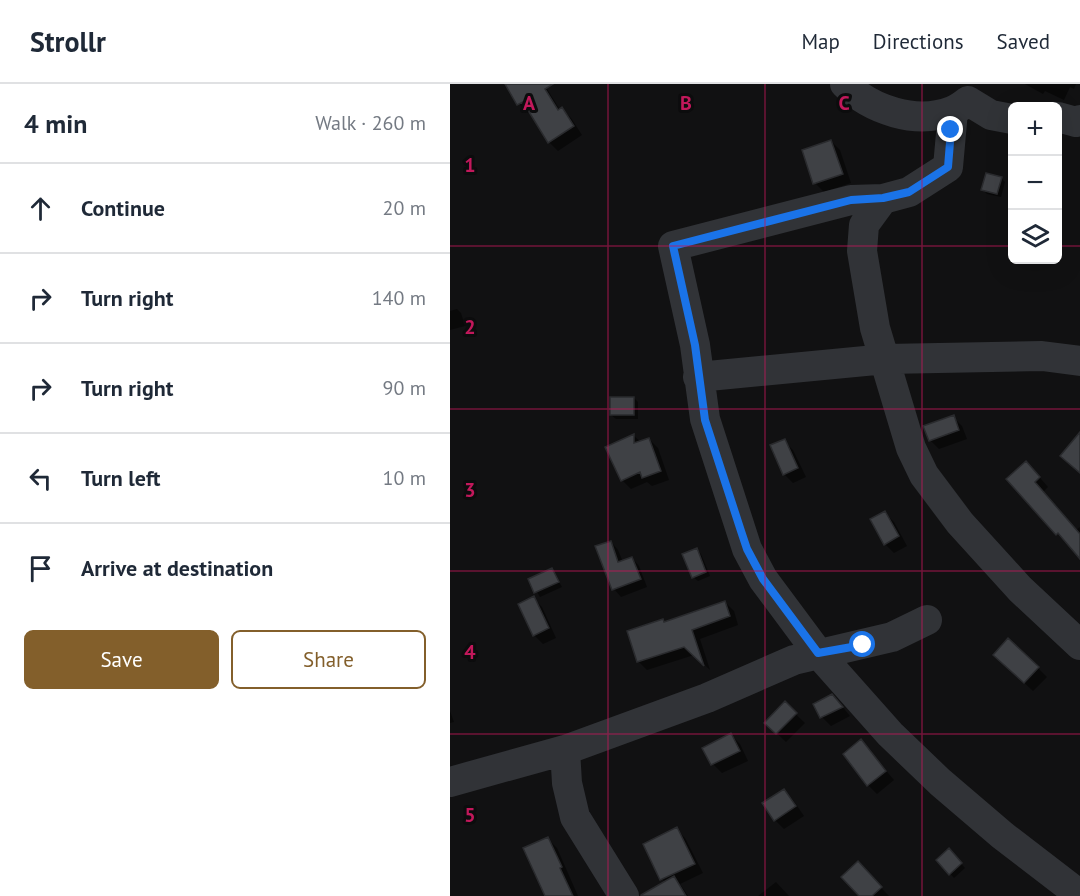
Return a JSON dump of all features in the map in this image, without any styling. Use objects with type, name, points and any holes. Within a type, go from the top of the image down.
[{"type":"street","points":[[845,84],[856,95],[890,111],[915,117],[967,99]]},
{"type":"street","points":[[967,99],[991,115],[1008,118]]},
{"type":"street","points":[[967,99],[948,167],[909,192],[883,198],[851,200],[673,246],[695,345],[705,420],[747,549],[763,579],[818,653],[890,734],[940,782],[1002,835],[1080,895]]},
{"type":"street","points":[[1062,118],[1076,122],[1080,120]]},
{"type":"street","points":[[883,198],[864,225],[862,251],[875,328],[911,448],[924,475],[960,523],[1020,589],[1080,645]]},
{"type":"street","points":[[698,377],[886,359],[1042,356],[1080,361]]},
{"type":"street","points":[[450,782],[565,750],[707,698],[794,660],[892,637],[927,620]]},
{"type":"street","points":[[565,750],[567,783],[575,817],[624,896]]},
{"type":"building","points":[[505,84],[553,84],[545,89],[558,110],[562,107],[574,126],[548,143],[523,102],[517,105]]},
{"type":"building","points":[[831,140],[843,174],[813,184],[802,150]]},
{"type":"building","points":[[986,173],[1002,177],[997,194],[981,190]]},
{"type":"building","points":[[610,397],[634,397],[634,415],[610,415]]},
{"type":"building","points":[[954,415],[959,430],[929,441],[923,426]]},
{"type":"building","points":[[1080,432],[1080,473],[1060,456]]},
{"type":"building","points":[[634,434],[634,443],[649,438],[661,471],[642,478],[640,472],[621,481],[605,447]]},
{"type":"building","points":[[785,439],[798,468],[783,475],[770,445]]},
{"type":"building","points":[[1026,461],[1040,477],[1035,482],[1080,534],[1080,559],[1006,479]]},
{"type":"building","points":[[885,511],[899,536],[884,545],[870,519]]},
{"type":"building","points":[[611,541],[618,562],[632,557],[641,579],[612,590],[595,546]]},
{"type":"building","points":[[697,548],[706,572],[692,578],[682,554]]},
{"type":"building","points":[[552,568],[559,582],[534,593],[528,579]]},
{"type":"building","points":[[534,596],[549,628],[533,636],[518,604]]},
{"type":"building","points":[[725,601],[730,616],[692,630],[704,666],[684,647],[637,662],[627,631],[663,619],[664,622]]},
{"type":"building","points":[[1008,638],[1039,667],[1024,683],[993,655]]},
{"type":"building","points":[[832,694],[843,707],[820,718],[813,704]]},
{"type":"building","points":[[785,701],[797,713],[776,734],[764,723]]},
{"type":"building","points":[[731,733],[740,751],[711,765],[702,748]]},
{"type":"building","points":[[861,739],[886,771],[867,786],[843,754]]},
{"type":"building","points":[[784,789],[796,806],[774,821],[762,803]]},
{"type":"building","points":[[677,827],[695,864],[660,880],[643,844]]},
{"type":"building","points":[[548,837],[573,896],[545,896],[523,848]]},
{"type":"building","points":[[949,848],[962,863],[949,875],[936,860]]},
{"type":"building","points":[[858,861],[882,887],[872,896],[859,896],[841,877]]},
{"type":"building","points":[[674,876],[686,896],[641,896],[641,895]]},
{"type":"route","points":[[863,645],[818,653],[763,579],[747,549],[705,420],[695,345],[673,246],[851,200],[883,198],[909,192],[948,167],[951,130]]}]
